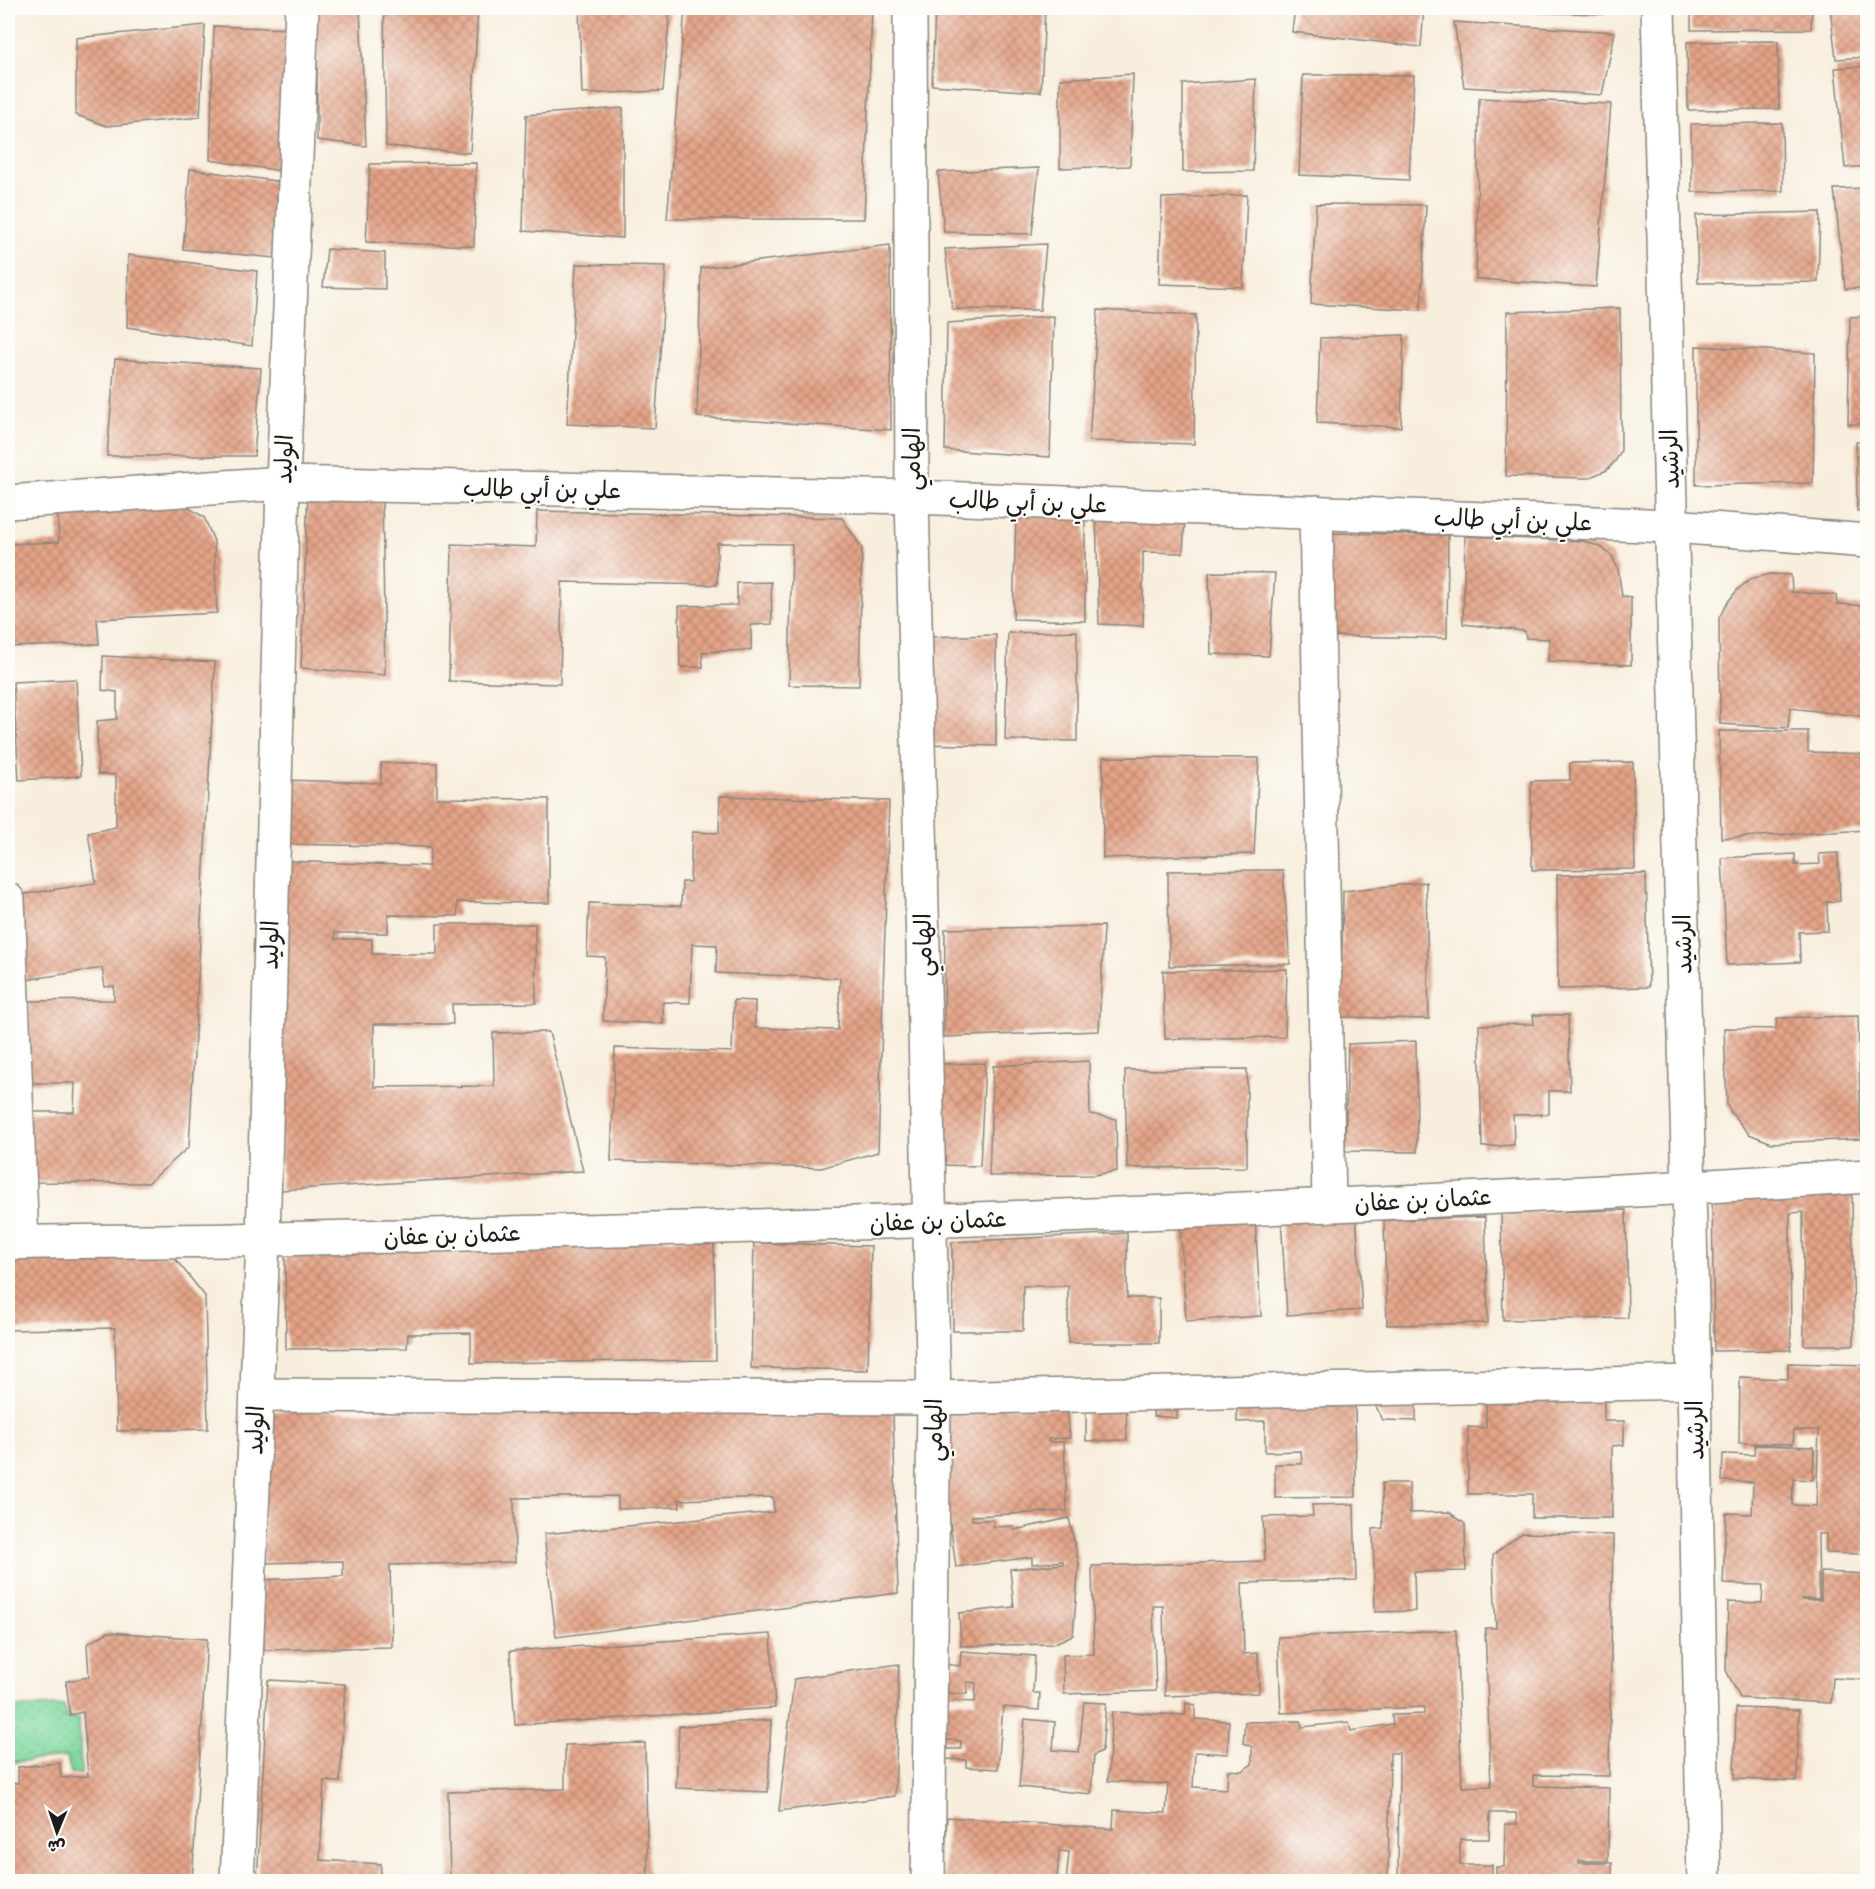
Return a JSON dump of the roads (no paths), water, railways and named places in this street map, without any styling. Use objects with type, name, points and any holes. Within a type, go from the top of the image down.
[{"type":"street","name":"الوليد","points":[[237,1881],[263,1240],[282,483],[302,8]]},
{"type":"street","name":"الهامي","points":[[910,8],[912,497],[934,1398],[928,1881]]},
{"type":"street","name":"الرشيد","points":[[1658,8],[1694,1382],[1704,1881]]},
{"type":"street","name":"علي بن أبي طالب","points":[[8,502],[282,483],[912,497],[1672,526],[1868,541]]},
{"type":"street","points":[[1316,512],[1329,1204]]},
{"type":"street","points":[[8,900],[15,1242]]},
{"type":"street","name":"عثمان بن عفان","points":[[15,1242],[263,1240],[929,1222],[1689,1188],[1868,1176]]},
{"type":"street","points":[[257,1395],[934,1398],[1694,1382]]}]
